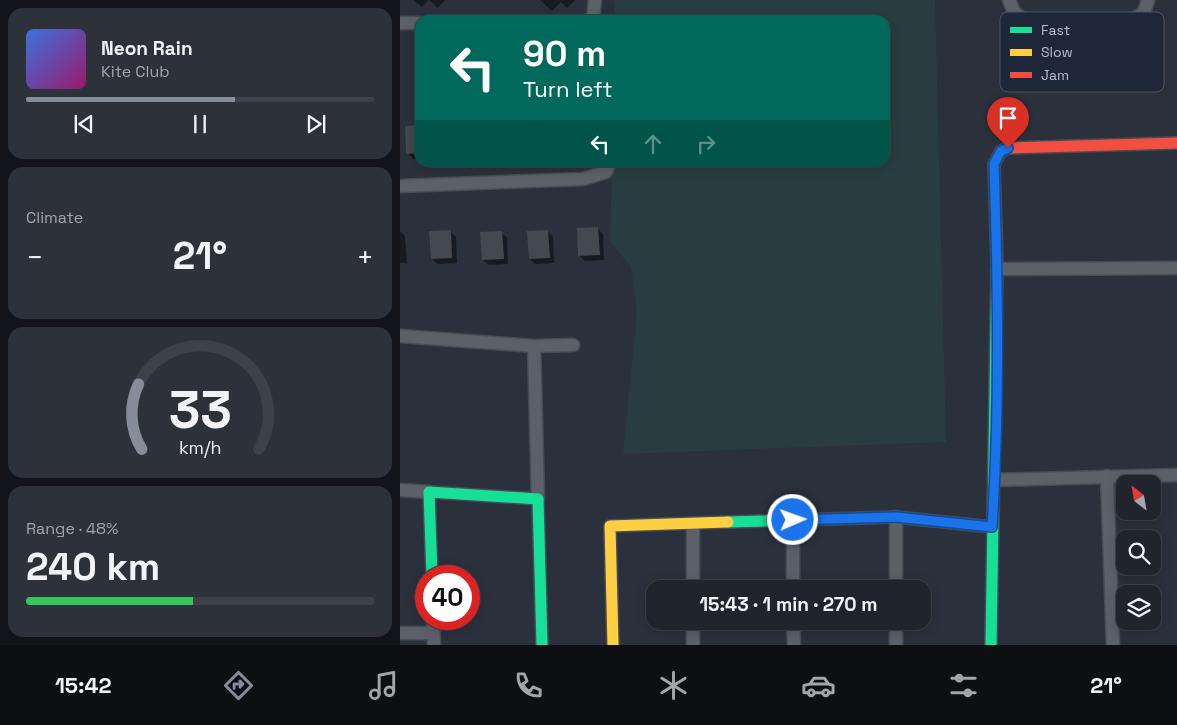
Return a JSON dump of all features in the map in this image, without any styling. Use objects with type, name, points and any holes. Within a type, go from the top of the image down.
[{"type":"street","points":[[593,15],[595,0]]},
{"type":"street","points":[[1009,0],[1014,12]]},
{"type":"street","points":[[1144,12],[1148,0]]},
{"type":"street","points":[[400,24],[415,23]]},
{"type":"street","points":[[991,645],[997,269],[994,164],[1001,151],[1008,148],[1177,143]]},
{"type":"street","points":[[400,186],[583,179],[606,172],[608,167]]},
{"type":"street","points":[[997,269],[1177,268]]},
{"type":"street","points":[[400,336],[534,346],[573,345]]},
{"type":"street","points":[[534,346],[542,645]]},
{"type":"street","points":[[995,480],[1177,475]]},
{"type":"street","points":[[1107,476],[1113,645]]},
{"type":"street","points":[[400,490],[538,499]]},
{"type":"street","points":[[430,492],[432,565]]},
{"type":"street","points":[[613,645],[610,526],[896,517],[992,527]]},
{"type":"street","points":[[896,517],[896,580]]},
{"type":"street","points":[[793,520],[793,580]]},
{"type":"street","points":[[693,524],[693,580]]},
{"type":"street","points":[[693,630],[693,645]]},
{"type":"street","points":[[794,630],[794,645]]},
{"type":"street","points":[[896,630],[896,645]]},
{"type":"street","points":[[400,633],[434,639]]},
{"type":"shaded area","points":[[614,0],[935,0],[946,442],[623,454],[637,312],[631,267],[610,241],[612,167],[890,167],[890,15],[615,15]]},
{"type":"building","points":[[415,125],[415,153],[406,154],[405,126]]},
{"type":"building","points":[[598,227],[600,255],[578,256],[577,228]]},
{"type":"building","points":[[451,230],[452,258],[431,259],[429,231]]},
{"type":"building","points":[[548,230],[550,258],[529,259],[527,231]]},
{"type":"building","points":[[502,231],[504,259],[482,260],[480,232]]},
{"type":"traffic: fast","points":[[991,645],[997,264]]},
{"type":"traffic: fast","points":[[432,565],[429,492],[538,499],[542,645]]},
{"type":"traffic: fast","points":[[728,522],[896,517],[992,527]]},
{"type":"traffic: slow","points":[[613,645],[610,526],[728,522]]},
{"type":"traffic: jam","points":[[997,264],[994,164],[1001,151],[1008,148],[1177,143]]},
{"type":"route","points":[[793,520],[896,517],[992,527],[995,480],[997,269],[994,164],[1001,151],[1008,148]]}]
